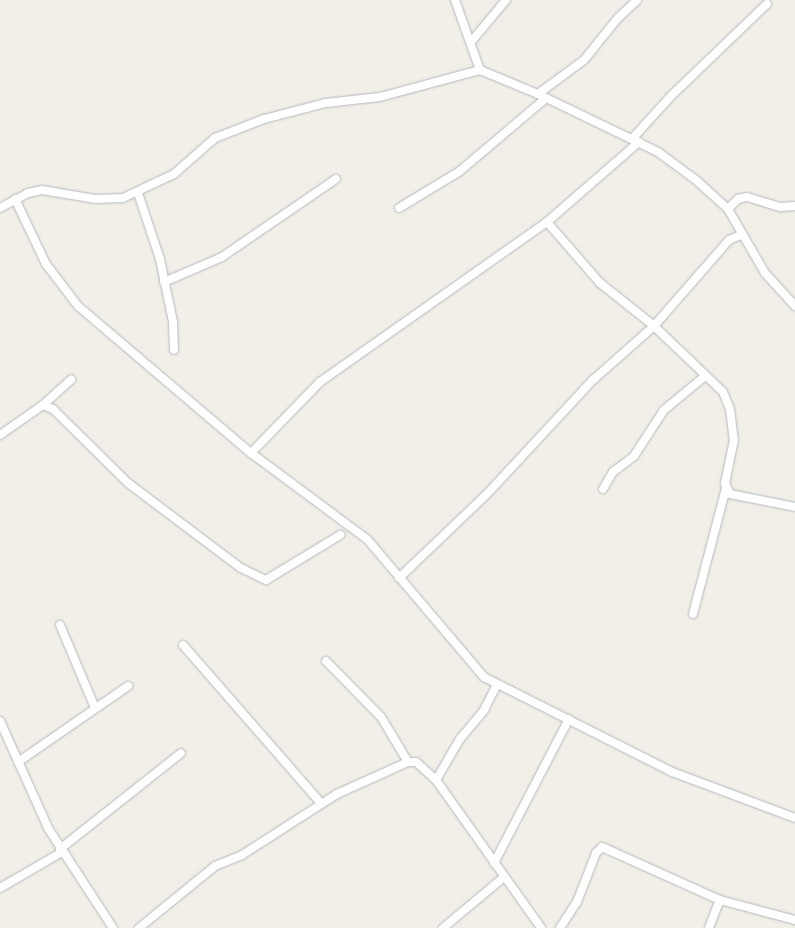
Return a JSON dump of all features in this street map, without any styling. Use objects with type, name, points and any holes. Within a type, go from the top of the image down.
[{"type":"street","points":[[455,0],[480,70]]},
{"type":"street","points":[[471,42],[506,0]]},
{"type":"street","points":[[399,208],[460,171],[584,60],[618,18],[637,0]]},
{"type":"street","points":[[252,453],[320,382],[546,222],[635,141],[671,96],[767,4]]},
{"type":"street","points":[[0,208],[15,199],[42,190],[112,200],[138,193],[174,174],[215,138],[264,119],[326,103],[380,97],[480,70],[542,96],[635,141],[696,180],[728,210],[765,273],[795,306]]},
{"type":"street","points":[[164,282],[222,257],[336,179]]},
{"type":"street","points":[[138,193],[158,252],[173,322],[174,350]]},
{"type":"street","points":[[728,210],[738,199],[747,197],[780,207],[795,206]]},
{"type":"street","points":[[15,199],[46,264],[78,306],[252,453],[367,539],[398,578],[484,677],[672,772],[795,818]]},
{"type":"street","points":[[546,222],[600,283],[654,326],[704,377],[723,392],[732,418],[734,440],[726,488],[693,614]]},
{"type":"street","points":[[398,578],[486,495],[592,380],[654,326],[699,277],[715,254],[729,240],[741,235]]},
{"type":"street","points":[[603,488],[619,466],[634,456],[664,410],[704,377]]},
{"type":"street","points":[[0,435],[42,405],[71,380]]},
{"type":"street","points":[[42,405],[52,409],[77,430],[128,483],[240,568],[266,580],[340,536]]},
{"type":"street","points":[[726,488],[730,494],[795,507]]},
{"type":"street","points":[[60,625],[95,708]]},
{"type":"street","points":[[183,646],[321,803]]},
{"type":"street","points":[[326,661],[381,716],[408,762]]},
{"type":"street","points":[[436,780],[460,739],[484,710],[497,685]]},
{"type":"street","points":[[18,762],[128,686]]},
{"type":"street","points":[[494,863],[568,719]]},
{"type":"street","points":[[0,721],[61,850],[113,928]]},
{"type":"street","points":[[0,888],[61,850],[180,753]]},
{"type":"street","points":[[139,928],[215,866],[242,855],[321,803],[408,762],[416,762],[436,780],[541,928]]},
{"type":"street","points":[[560,928],[577,902],[596,853],[602,847],[720,900],[795,920]]},
{"type":"street","points":[[443,928],[504,877]]},
{"type":"street","points":[[709,928],[720,900]]}]
